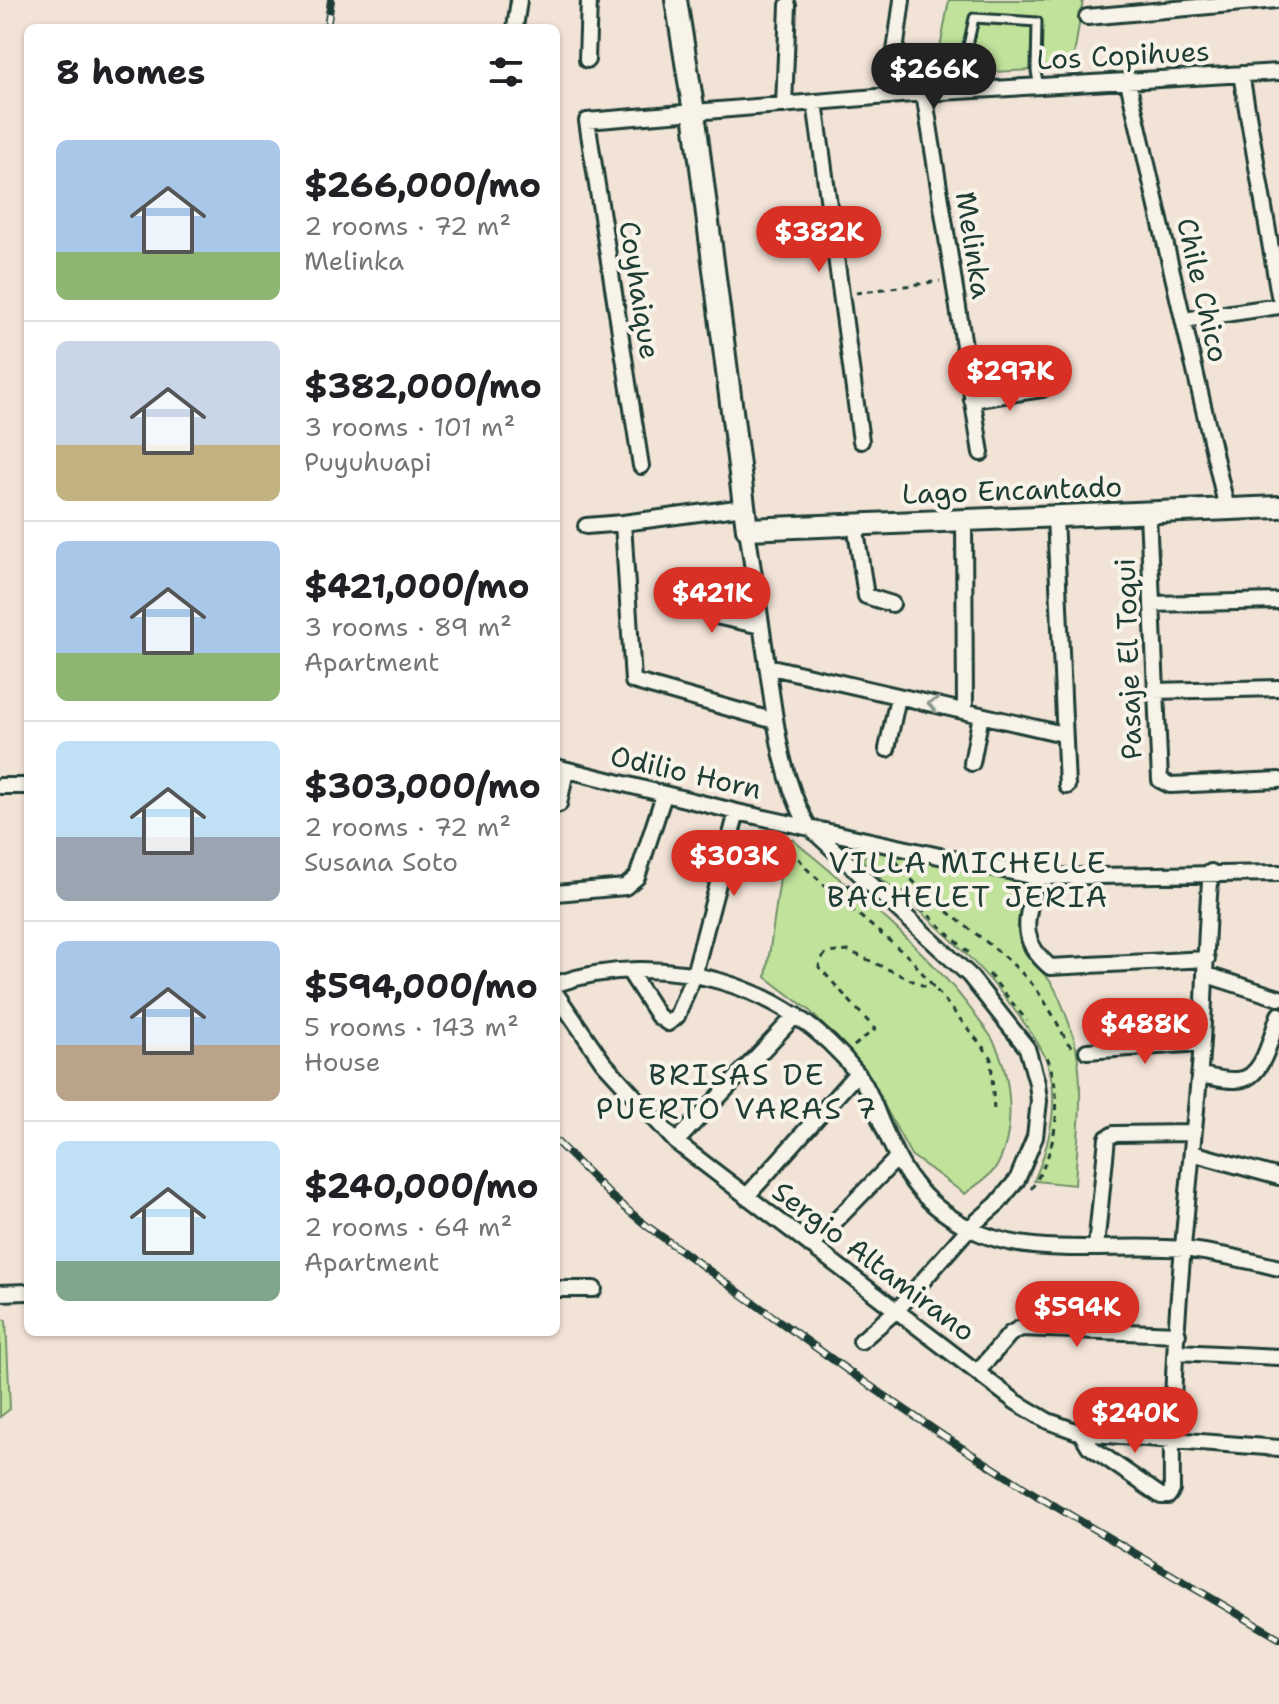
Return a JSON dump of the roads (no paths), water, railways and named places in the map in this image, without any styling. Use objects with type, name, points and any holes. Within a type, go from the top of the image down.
[{"type":"street","points":[[516,24],[519,0]]},
{"type":"street","points":[[587,60],[589,0]]},
{"type":"street","points":[[676,0],[694,112],[747,529],[786,778],[808,826],[969,975],[1027,1048],[1039,1101],[1031,1152],[1008,1193],[969,1228],[898,1309],[861,1341]]},
{"type":"street","points":[[889,96],[902,0]]},
{"type":"street","points":[[1087,17],[1173,5],[1276,0]]},
{"type":"street","points":[[784,105],[788,5]]},
{"type":"street","name":"Los Copihues","points":[[587,121],[924,93],[1279,72]]},
{"type":"street","points":[[1241,74],[1279,295]]},
{"type":"street","name":"Chile Chico","points":[[1128,82],[1227,509]]},
{"type":"street","name":"Melinka","points":[[924,93],[981,453]]},
{"type":"street","points":[[815,102],[861,441]]},
{"type":"street","name":"Coyhaique","points":[[587,121],[641,466]]},
{"type":"street","points":[[1184,320],[1279,306]]},
{"type":"street","points":[[972,400],[1042,389]]},
{"type":"street","points":[[586,526],[744,507]]},
{"type":"street","name":"Lago Encantado","points":[[747,529],[1279,507]]},
{"type":"street","name":"Pasaje El Toqui","points":[[1148,513],[1160,780],[1170,785],[1279,780]]},
{"type":"street","points":[[1055,516],[1067,786]]},
{"type":"street","points":[[964,520],[965,711]]},
{"type":"street","points":[[623,523],[633,681],[775,721]]},
{"type":"street","points":[[855,524],[866,596],[892,604]]},
{"type":"street","points":[[708,597],[711,615],[761,626]]},
{"type":"street","points":[[1152,604],[1279,601]]},
{"type":"street","points":[[767,666],[1063,734]]},
{"type":"street","points":[[1154,691],[1279,688]]},
{"type":"street","points":[[887,749],[898,697]]},
{"type":"street","points":[[972,763],[981,715]]},
{"type":"street","name":"Odilio Horn","points":[[561,769],[737,812],[1036,877],[1279,873]]},
{"type":"street","points":[[0,786],[24,786]]},
{"type":"street","points":[[560,893],[625,887],[632,883],[637,877],[664,795]]},
{"type":"street","points":[[629,971],[658,1016],[668,1023],[677,1016],[694,974],[737,812]]},
{"type":"street","points":[[852,866],[850,850],[861,838]]},
{"type":"street","points":[[1081,1433],[1089,1446],[1161,1496],[1168,1496],[1172,1490],[1171,1439],[1183,1249],[1200,1075],[1211,872]]},
{"type":"street","points":[[1036,877],[1026,934],[1032,948],[1050,967],[1207,959]]},
{"type":"street","points":[[560,983],[594,973],[694,974],[747,990],[796,1015],[857,1073],[867,1088],[908,1178],[924,1195],[969,1228],[996,1238],[1031,1244],[1183,1249],[1279,1268]]},
{"type":"street","points":[[1207,975],[1279,998]]},
{"type":"street","name":"Sergio Altamirano","points":[[560,1000],[603,1062],[676,1142],[1016,1402],[1048,1421],[1081,1433],[1279,1448]]},
{"type":"street","points":[[676,1142],[796,1015]]},
{"type":"street","points":[[1200,1075],[1237,1080],[1251,1076],[1260,1065],[1279,1015]]},
{"type":"street","points":[[1087,1051],[1201,1043]]},
{"type":"street","points":[[746,1197],[857,1073]]},
{"type":"street","points":[[1096,1247],[1107,1138],[1114,1134],[1193,1133]]},
{"type":"street","points":[[1192,1153],[1279,1177]]},
{"type":"street","points":[[811,1246],[897,1158]]},
{"type":"street","points":[[560,1289],[594,1289]]},
{"type":"street","points":[[0,1293],[24,1292]]},
{"type":"street","points":[[978,1371],[1010,1334],[1021,1328],[1178,1334]]},
{"type":"street","points":[[1177,1352],[1279,1357]]},
{"type":"lane","points":[[954,91],[959,84],[974,18],[1037,22],[1036,71],[1039,87]]},
{"type":"railway","points":[[328,24],[331,0]]},
{"type":"railway","points":[[560,1145],[612,1197],[647,1226],[850,1372],[1036,1495],[1279,1638]]},
{"type":"district","name":"VILLA MICHELLE BACHELET JERIA","points":[[968,880]]},
{"type":"district","name":"BRISAS DE PUERTO VARAS 7","points":[[737,1092]]}]
